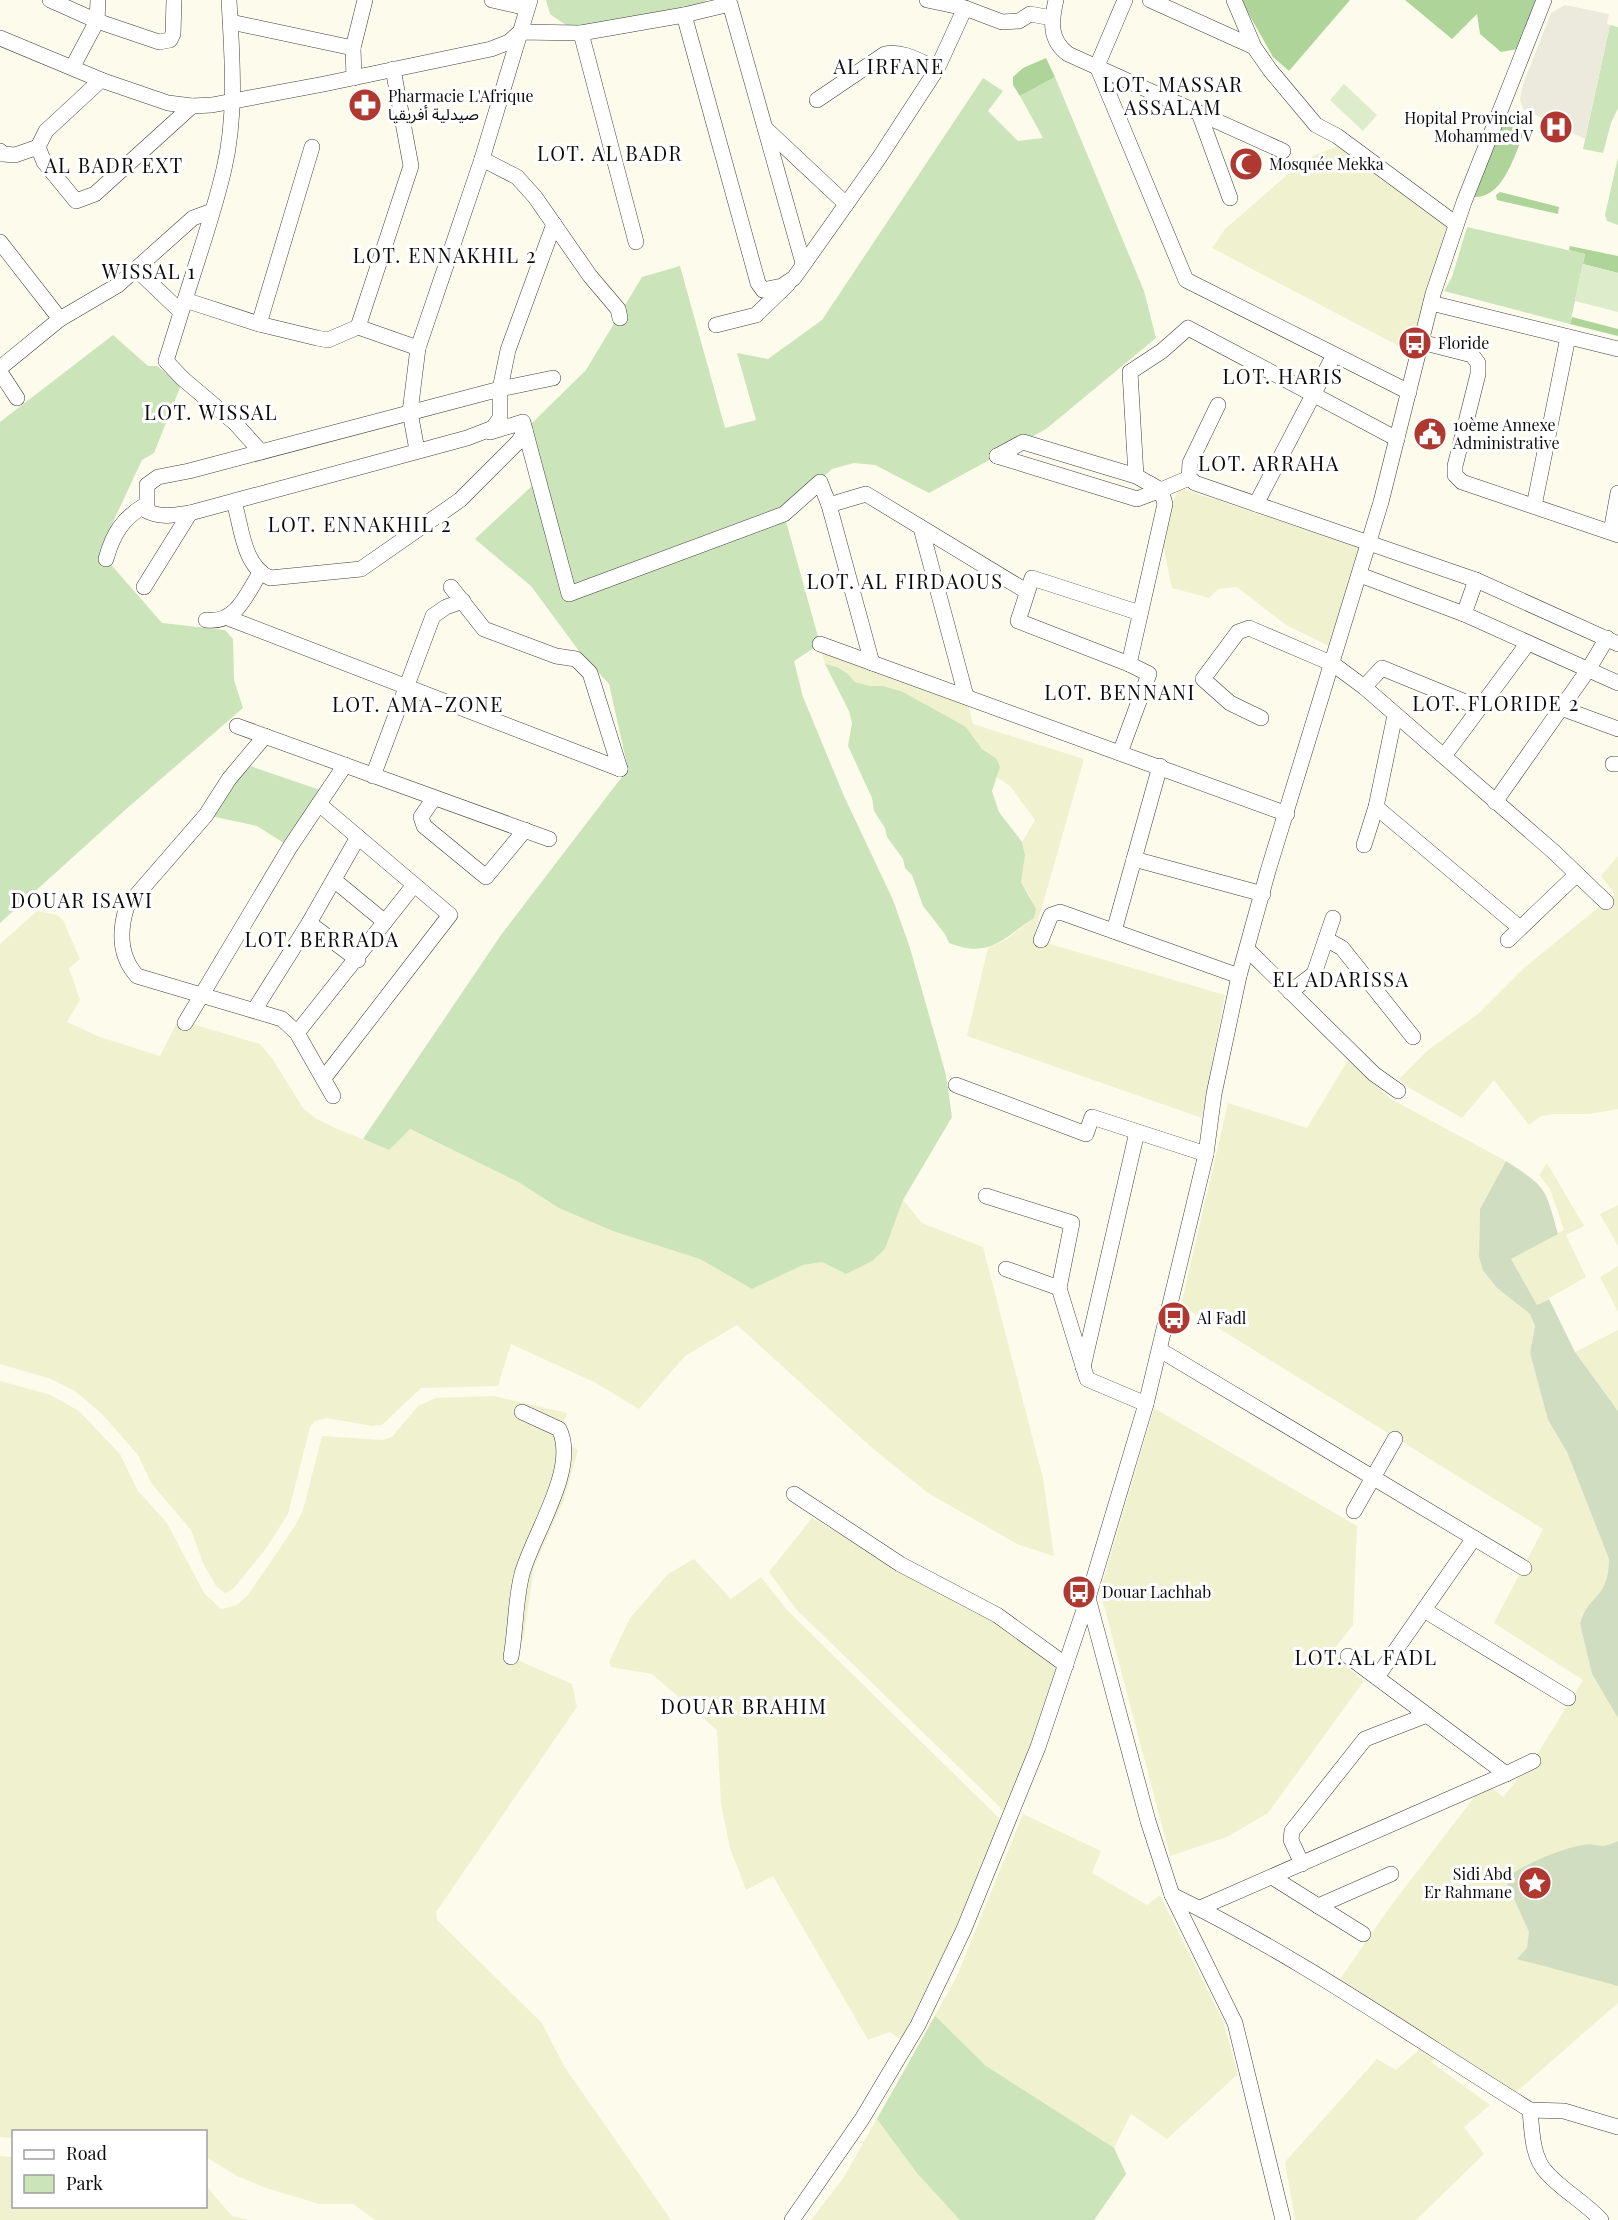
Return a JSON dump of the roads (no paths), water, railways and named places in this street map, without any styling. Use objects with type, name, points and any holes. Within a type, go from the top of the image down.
[{"type":"street","points":[[50,0],[97,21],[159,42],[166,41],[173,34],[174,0]]},
{"type":"street","points":[[73,66],[97,21],[98,0]]},
{"type":"street","points":[[229,0],[232,101],[225,168],[166,361],[182,378],[236,423],[261,452]]},
{"type":"street","points":[[354,78],[353,48],[365,0]]},
{"type":"street","points":[[417,450],[410,412],[418,348],[482,159],[529,4],[492,0]]},
{"type":"street","points":[[927,0],[965,8],[1002,22],[1019,21],[1030,14],[1052,18]]},
{"type":"street","points":[[1056,0],[1052,18],[1056,42],[1060,48],[1080,60],[1283,151]]},
{"type":"street","points":[[1125,0],[1097,66],[1186,280],[1409,392]]},
{"type":"street","points":[[1150,0],[1254,47]]},
{"type":"street","points":[[1234,0],[1254,47],[1316,125],[1337,136],[1456,224]]},
{"type":"street","points":[[792,2220],[862,2119],[918,2025],[964,1929],[1009,1821],[1066,1665],[1146,1404],[1160,1350],[1206,1154],[1214,1094],[1239,976],[1370,542],[1431,303],[1456,224],[1544,0]]},
{"type":"street","points":[[0,38],[73,66],[101,80],[168,103],[192,106],[232,101],[354,78],[491,49],[509,42],[520,32],[581,33],[684,15],[737,2],[765,128],[803,263]]},
{"type":"street","points":[[716,325],[756,315],[790,282],[937,69],[965,8]]},
{"type":"street","points":[[684,15],[761,290],[773,289],[790,282]]},
{"type":"street","points":[[231,22],[353,48]]},
{"type":"street","points":[[581,33],[636,242]]},
{"type":"street","points":[[817,100],[885,54],[894,52],[937,69]]},
{"type":"street","points":[[358,327],[411,166],[393,69]]},
{"type":"street","points":[[1,154],[15,155],[38,147],[46,131],[101,80]]},
{"type":"street","points":[[38,147],[44,162],[72,199],[80,201],[95,194],[192,106]]},
{"type":"street","points":[[1199,113],[1230,198]]},
{"type":"street","points":[[765,128],[846,204]]},
{"type":"street","points":[[259,324],[312,147]]},
{"type":"street","points":[[482,159],[517,177],[554,224],[590,276],[618,309],[620,318]]},
{"type":"street","points":[[0,368],[60,319],[118,285],[193,218],[212,212]]},
{"type":"street","points":[[481,434],[498,424],[508,350],[554,224]]},
{"type":"street","points":[[0,242],[60,319]]},
{"type":"street","points":[[136,269],[183,305],[328,340],[358,327],[418,348]]},
{"type":"street","points":[[1431,303],[1618,349]]},
{"type":"street","points":[[1136,476],[1130,372],[1162,351],[1185,328],[1190,328],[1312,396],[1397,439]]},
{"type":"street","points":[[1534,506],[1568,337]]},
{"type":"street","points":[[1421,342],[1473,355],[1478,363],[1478,374],[1455,466],[1455,476],[1462,482],[1615,533],[1618,493]]},
{"type":"street","points":[[1256,504],[1334,355]]},
{"type":"street","points":[[0,372],[17,398]]},
{"type":"street","points":[[524,426],[417,450],[190,513],[153,514],[147,511],[145,505],[147,485],[158,477],[552,378]]},
{"type":"street","points":[[1189,478],[1190,462],[1218,405]]},
{"type":"street","points":[[524,426],[569,594],[784,514],[820,482],[829,505],[872,663]]},
{"type":"street","points":[[234,502],[251,563],[260,573],[270,578],[361,569],[460,500],[519,441],[524,426]]},
{"type":"street","points":[[1129,664],[1165,504],[1161,489],[1136,476],[1023,442],[997,456],[1137,499],[1161,489],[1189,478],[1256,504],[1476,580],[1612,641],[1588,670],[1495,802]]},
{"type":"street","points":[[829,505],[866,494],[1026,591]]},
{"type":"street","points":[[105,560],[112,537],[127,517],[145,505]]},
{"type":"street","points":[[144,587],[190,513]]},
{"type":"street","points":[[921,528],[966,696]]},
{"type":"street","points":[[228,618],[260,573]]},
{"type":"street","points":[[1360,575],[1464,614],[1618,683]]},
{"type":"street","points":[[1120,753],[1149,674],[1018,621],[1032,578],[1140,613]]},
{"type":"street","points":[[1464,614],[1476,580]]},
{"type":"street","points":[[206,620],[217,621],[228,618],[408,690],[620,770],[590,673],[576,659],[556,656],[484,629],[451,587]]},
{"type":"street","points":[[373,776],[408,690],[433,616],[446,606],[463,601]]},
{"type":"street","points":[[1261,718],[1230,703],[1203,679],[1238,632],[1249,628],[1273,641],[1333,664],[1364,687],[1606,902]]},
{"type":"street","points":[[1444,756],[1528,643]]},
{"type":"street","points":[[820,644],[1287,814]]},
{"type":"street","points":[[1364,687],[1382,668],[1480,708]]},
{"type":"street","points":[[1561,708],[1618,729]]},
{"type":"street","points":[[1364,845],[1377,807],[1395,715]]},
{"type":"street","points":[[237,726],[549,839]]},
{"type":"street","points":[[265,736],[229,779],[206,814],[127,906],[121,923],[122,943],[127,965],[137,976],[255,1009],[282,1019],[297,1033],[333,1096]]},
{"type":"street","points":[[185,1023],[345,765]]},
{"type":"street","points":[[1114,931],[1160,766]]},
{"type":"street","points":[[434,798],[421,818],[424,826],[486,877],[525,830]]},
{"type":"street","points":[[320,804],[450,915],[324,1078]]},
{"type":"street","points":[[1377,807],[1520,928]]},
{"type":"street","points":[[255,1009],[309,923],[358,837]]},
{"type":"street","points":[[1134,859],[1263,894]]},
{"type":"street","points":[[1508,940],[1577,874]]},
{"type":"street","points":[[334,879],[385,922]]},
{"type":"street","points":[[297,1033],[358,960],[414,885]]},
{"type":"street","points":[[1041,940],[1051,915],[1060,912],[1239,976]]},
{"type":"street","points":[[1290,992],[1314,974],[1333,918]]},
{"type":"street","points":[[309,923],[358,960]]},
{"type":"street","points":[[1326,939],[1342,948],[1413,1037]]},
{"type":"street","points":[[1247,949],[1374,1074],[1398,1091]]},
{"type":"street","points":[[956,1085],[1086,1134],[1092,1117],[1206,1154]]},
{"type":"street","points":[[1083,1367],[1137,1132]]},
{"type":"street","points":[[986,1196],[1072,1223],[1059,1288],[1087,1379],[1146,1404]]},
{"type":"street","points":[[1006,1269],[1059,1288]]},
{"type":"street","points":[[1160,1350],[1524,1568]]},
{"type":"street","points":[[511,1657],[521,1577],[552,1505],[561,1476],[563,1446],[559,1429],[522,1412]]},
{"type":"street","points":[[1354,1511],[1395,1439]]},
{"type":"street","points":[[794,1494],[900,1564],[998,1615],[1066,1665]]},
{"type":"street","points":[[1377,1677],[1474,1538]]},
{"type":"street","points":[[1088,1598],[1148,1821],[1172,1895],[1235,2023],[1283,2220]]},
{"type":"street","points":[[1424,1610],[1568,1698]]},
{"type":"street","points":[[1348,1656],[1506,1774]]},
{"type":"street","points":[[1302,1864],[1291,1839],[1292,1831],[1365,1738],[1427,1715]]},
{"type":"street","points":[[1200,1908],[1533,1761]]},
{"type":"street","points":[[1318,1906],[1391,1874]]},
{"type":"street","points":[[1272,1877],[1364,1934]]},
{"type":"street","points":[[1172,1895],[1200,1908],[1322,1976],[1530,2110],[1564,2110],[1618,2127]]},
{"type":"street","points":[[1530,2110],[1536,2151],[1546,2173],[1589,2207],[1601,2220]]},
{"type":"place","name":"Pharmacie L'Afrique صيدلية أفريقيا","points":[[365,105]]},
{"type":"place","name":"Hopital Provincial Mohammed V","points":[[1556,127]]},
{"type":"place","name":"Mosquée Mekka","points":[[1246,164]]},
{"type":"place","name":"Floride","points":[[1415,343]]},
{"type":"place","name":"10ème Annexe Administrative","points":[[1430,434]]},
{"type":"place","name":"Al Fadl","points":[[1174,1318]]},
{"type":"place","name":"Douar Lachhab","points":[[1079,1592]]},
{"type":"place","name":"Sidi Abd Er Rahmane","points":[[1535,1883]]},
{"type":"district","name":"AL IRFANE","points":[[889,67]]},
{"type":"district","name":"LOT. MASSAR ASSALAM","points":[[1173,96]]},
{"type":"district","name":"LOT. AL BADR","points":[[610,154]]},
{"type":"district","name":"AL BADR EXT","points":[[114,166]]},
{"type":"district","name":"LOT. ENNAKHIL 2","points":[[445,256]]},
{"type":"district","name":"WISSAL 1","points":[[149,272]]},
{"type":"district","name":"LOT. HARIS","points":[[1283,377]]},
{"type":"district","name":"LOT. WISSAL","points":[[211,413]]},
{"type":"district","name":"LOT. ARRAHA","points":[[1269,464]]},
{"type":"district","name":"LOT. ENNAKHIL 2","points":[[360,525]]},
{"type":"district","name":"LOT. AL FIRDAOUS","points":[[905,582]]},
{"type":"district","name":"LOT. BENNANI","points":[[1120,693]]},
{"type":"district","name":"LOT. FLORIDE 2","points":[[1496,704]]},
{"type":"district","name":"LOT. AMA-ZONE","points":[[418,705]]},
{"type":"district","name":"DOUAR ISAWI","points":[[82,901]]},
{"type":"district","name":"LOT. BERRADA","points":[[322,940]]},
{"type":"district","name":"EL ADARISSA","points":[[1341,980]]},
{"type":"district","name":"LOT. AL FADL","points":[[1366,1658]]},
{"type":"district","name":"DOUAR BRAHIM","points":[[744,1707]]}]
